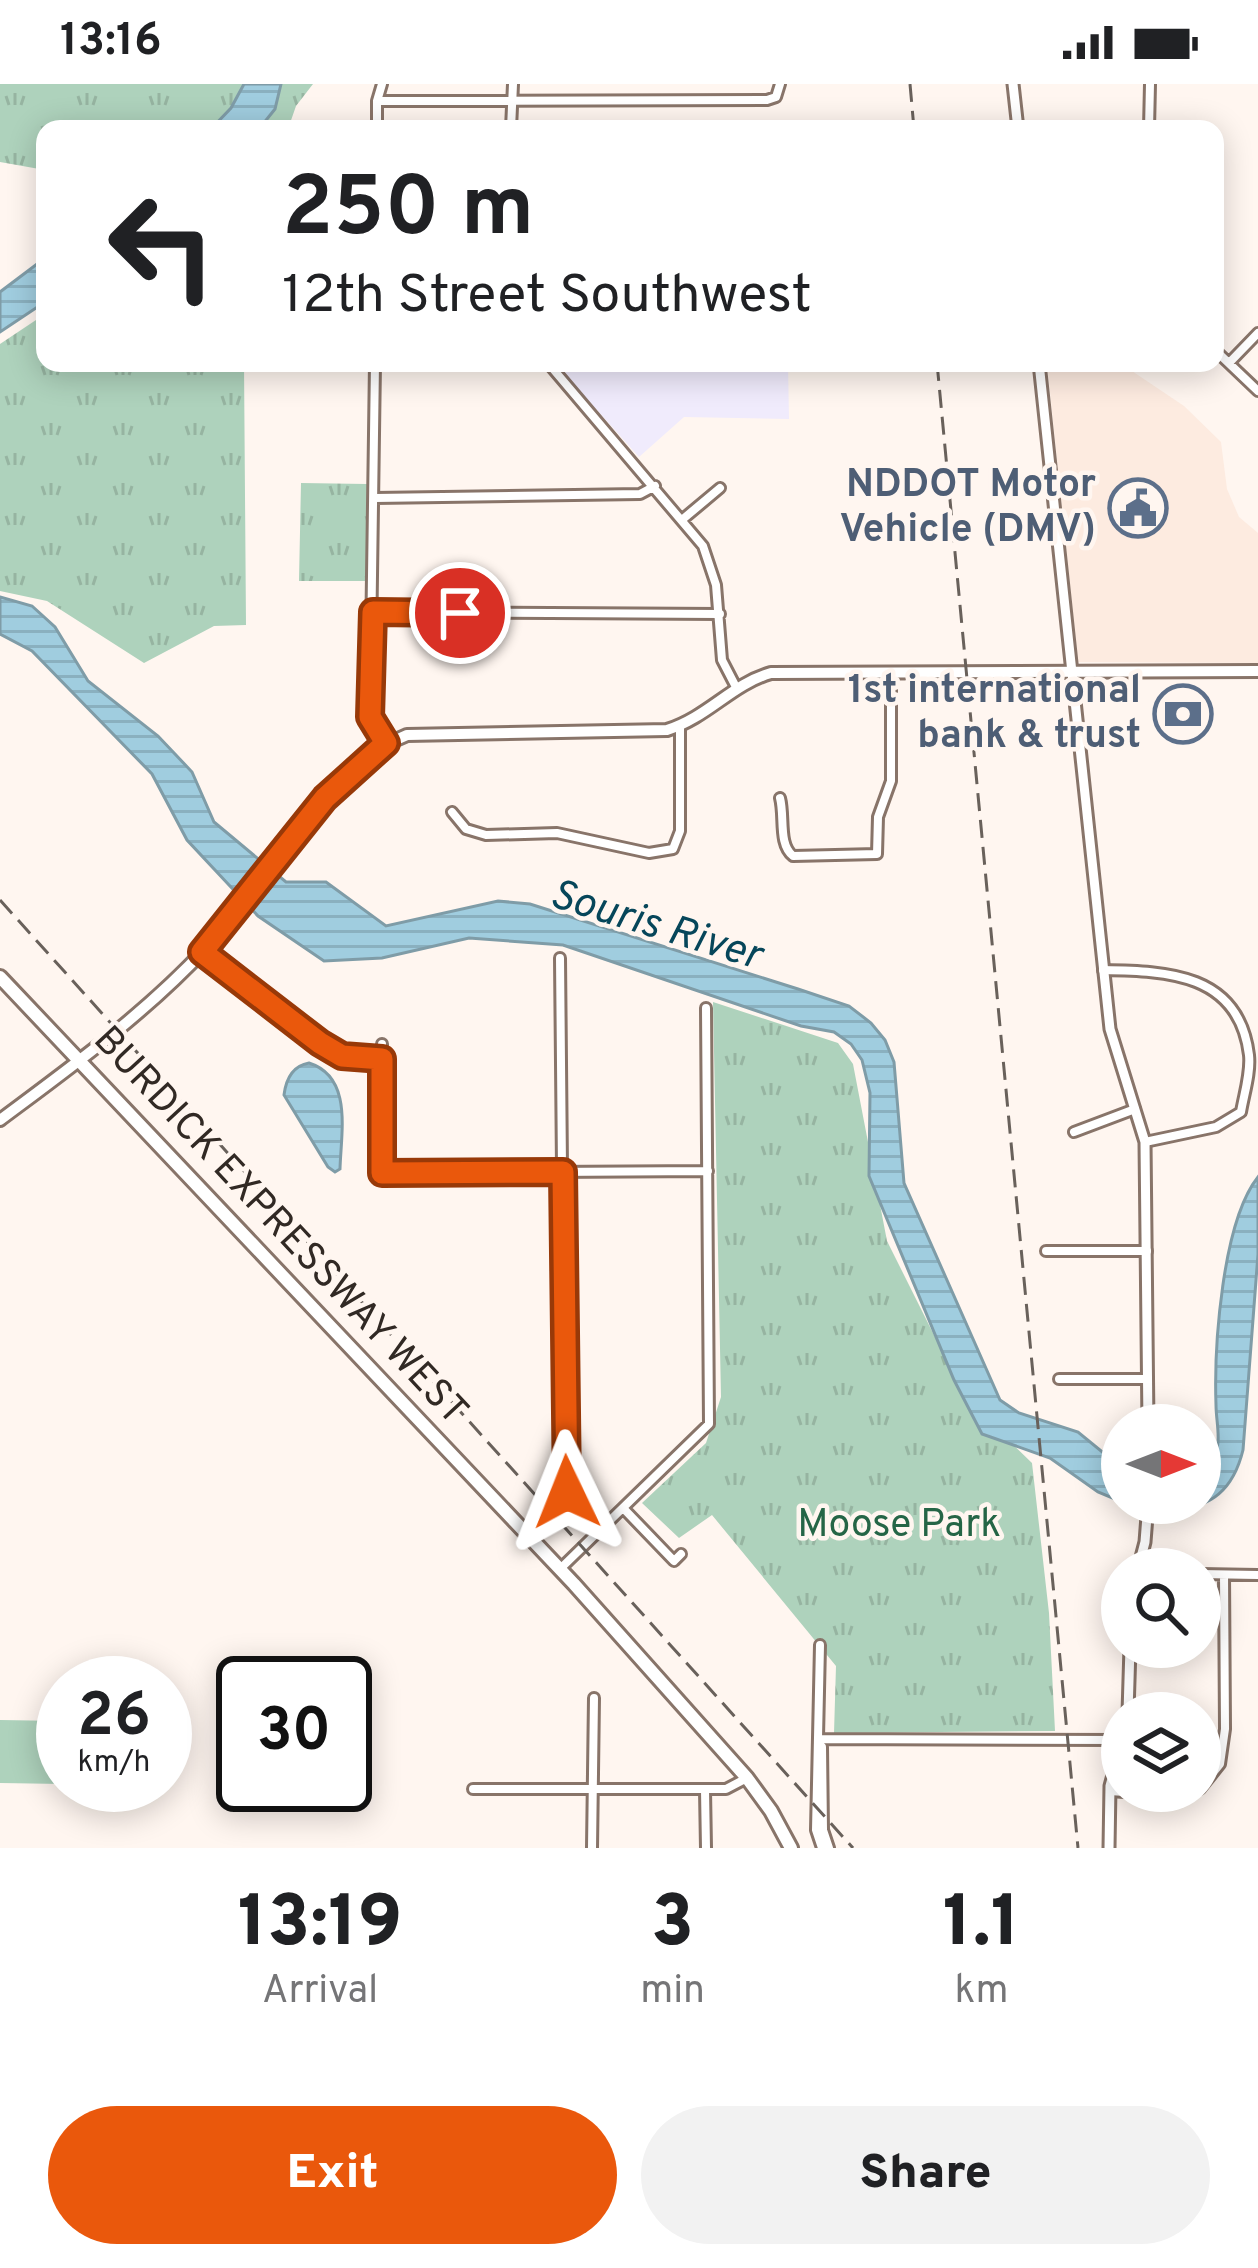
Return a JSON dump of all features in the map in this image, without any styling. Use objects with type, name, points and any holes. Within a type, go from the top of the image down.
[{"type":"main road","points":[[0,1120],[80,1060],[202,952],[325,798],[386,743],[407,735],[650,732],[706,714],[737,689],[771,674],[1258,671]]},
{"type":"main road","name":"BURDICK EXPRESSWAY WEST","points":[[0,977],[560,1568],[747,1778],[791,1848]]},
{"type":"street","points":[[377,120],[382,84]]},
{"type":"street","points":[[512,120],[513,84]]},
{"type":"street","points":[[377,101],[776,97],[780,84]]},
{"type":"street","points":[[1013,84],[1017,120]]},
{"type":"street","points":[[1149,120],[1150,84]]},
{"type":"street","points":[[1229,363],[1258,333]]},
{"type":"street","points":[[1224,358],[1258,391]]},
{"type":"street","points":[[375,372],[370,717],[386,743]]},
{"type":"street","points":[[556,372],[703,546],[716,585],[722,660],[737,689]]},
{"type":"street","points":[[1041,372],[1102,970],[1110,1029],[1145,1142],[1148,1404]]},
{"type":"street","points":[[375,498],[640,494],[656,486]]},
{"type":"street","points":[[683,519],[721,488]]},
{"type":"street","points":[[373,612],[720,614]]},
{"type":"street","points":[[780,798],[786,852],[793,856],[877,854],[878,817],[891,781],[891,672]]},
{"type":"street","points":[[452,812],[466,829],[486,835],[557,833],[649,853],[673,849],[680,831],[680,726]]},
{"type":"street","points":[[202,952],[331,1050],[342,1056],[382,1059]]},
{"type":"street","points":[[560,958],[567,1492],[600,1532]]},
{"type":"street","points":[[1102,970],[1187,975],[1204,983],[1244,1031],[1250,1060],[1241,1112],[1216,1127],[1145,1142]]},
{"type":"street","points":[[560,1568],[710,1424],[706,1008]]},
{"type":"street","points":[[382,1044],[382,1173],[708,1171]]},
{"type":"street","points":[[1074,1132],[1135,1109]]},
{"type":"street","points":[[1046,1251],[1149,1251]]},
{"type":"street","points":[[1059,1379],[1149,1379]]},
{"type":"street","points":[[624,1509],[674,1562],[681,1554]]},
{"type":"street","points":[[1221,1574],[1258,1575]]},
{"type":"street","points":[[1221,1757],[1226,1729],[1225,1574]]},
{"type":"street","points":[[820,1645],[816,1830],[825,1848]]},
{"type":"street","points":[[592,1848],[594,1698]]},
{"type":"street","points":[[821,1739],[1101,1741]]},
{"type":"street","points":[[473,1789],[726,1790],[747,1778]]},
{"type":"street","points":[[705,1789],[706,1848]]},
{"type":"street","points":[[1109,1848],[1110,1812]]},
{"type":"shaded area","points":[[565,372],[788,372],[789,419],[684,417],[639,457]]},
{"type":"shaded area","points":[[1048,372],[1133,372],[1184,406],[1221,442],[1227,489],[1239,517],[1258,533],[1258,663],[1078,662]]},
{"type":"green space","points":[[0,84],[313,84],[291,120],[36,120],[36,168],[0,162]]},
{"type":"green space","points":[[36,320],[36,372],[244,372],[246,625],[214,626],[144,663],[47,601],[0,591],[0,344]]},
{"type":"green space","points":[[301,483],[367,484],[367,581],[299,581]]},
{"type":"green space","name":"Moose Park","points":[[713,1002],[838,1043],[853,1064],[887,1241],[966,1399],[1032,1463],[1049,1613],[1055,1731],[834,1733],[836,1666],[712,1515],[679,1538],[642,1503],[706,1443],[721,1397]]},
{"type":"green space","points":[[0,1720],[36,1721],[36,1784],[0,1783]]},
{"type":"water","points":[[244,84],[281,84],[275,109],[266,120],[220,120]]},
{"type":"water","points":[[36,265],[36,308],[0,332],[0,292]]},
{"type":"water","points":[[0,597],[32,606],[55,627],[88,681],[158,736],[192,772],[214,822],[286,882],[326,882],[386,926],[498,901],[530,904],[849,1006],[871,1023],[894,1062],[904,1183],[1000,1400],[1019,1413],[1078,1432],[1101,1451],[1101,1493],[1050,1458],[982,1434],[954,1380],[869,1176],[870,1093],[862,1060],[851,1044],[834,1032],[801,1026],[563,945],[469,938],[382,958],[324,961],[258,916],[187,840],[152,774],[32,651],[0,634]]},
{"type":"water","points":[[309,1063],[333,1080],[338,1093],[342,1139],[340,1169],[335,1172],[284,1095],[291,1074]]},
{"type":"water","points":[[1258,1177],[1258,1254],[1243,1450],[1233,1477],[1221,1491],[1217,1351],[1228,1254],[1246,1197]]},
{"type":"railway","points":[[910,84],[913,120]]},
{"type":"railway","points":[[938,372],[1078,1848]]},
{"type":"railway","points":[[0,900],[853,1848]]},
{"type":"place","name":"NDDOT Motor Vehicle (DMV)","points":[[1138,508]]},
{"type":"place","name":"1st international bank & trust","points":[[1183,714]]},
{"type":"route","points":[[460,613],[373,612],[370,717],[386,743],[325,798],[202,952],[320,1043],[342,1056],[382,1059],[382,1173],[563,1172],[567,1492]]},
{"type":"water label","name":"Souris River","points":[[655,927]]}]
